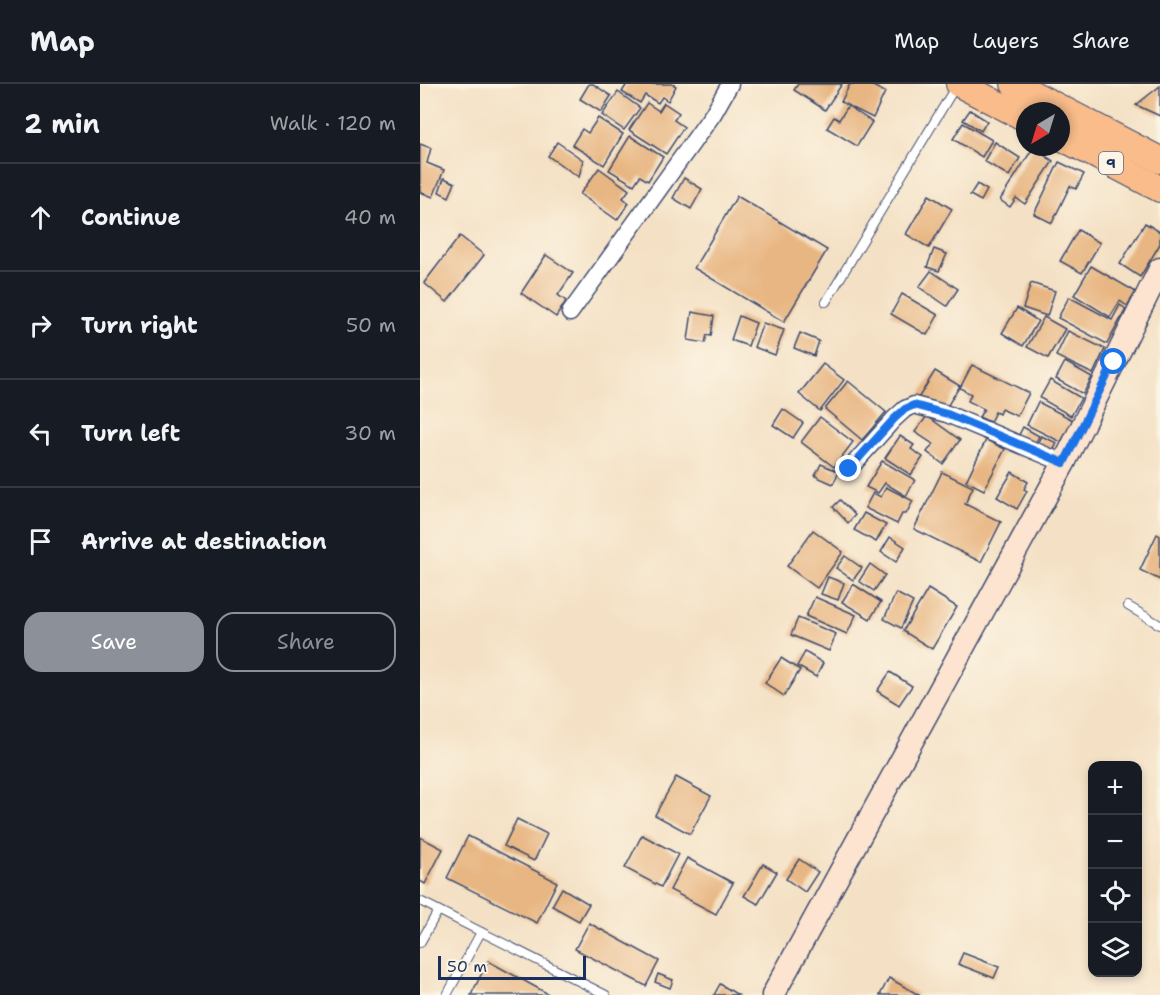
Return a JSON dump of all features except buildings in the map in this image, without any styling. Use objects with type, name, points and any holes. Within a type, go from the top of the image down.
[{"type":"main road","points":[[958,84],[1016,113]]},
{"type":"main road","name":"9","points":[[1014,84],[1160,160]]},
{"type":"main road","points":[[1102,130],[1160,141]]},
{"type":"main road","name":"9","points":[[1070,142],[1160,189]]},
{"type":"street","points":[[570,313],[713,114],[730,84]]},
{"type":"street","points":[[773,995],[1064,463],[1160,269]]},
{"type":"street","points":[[849,469],[894,419],[905,409],[914,405],[947,414],[1064,463]]},
{"type":"lane","points":[[826,302],[958,84]]},
{"type":"lane","points":[[1128,606],[1160,625]]},
{"type":"lane","points":[[420,901],[606,995]]},
{"type":"lane","points":[[420,943],[438,911]]},
{"type":"lane","points":[[447,995],[481,932]]},
{"type":"route","points":[[849,469],[894,419],[905,409],[914,405],[947,414],[1064,463],[1114,362]]}]
